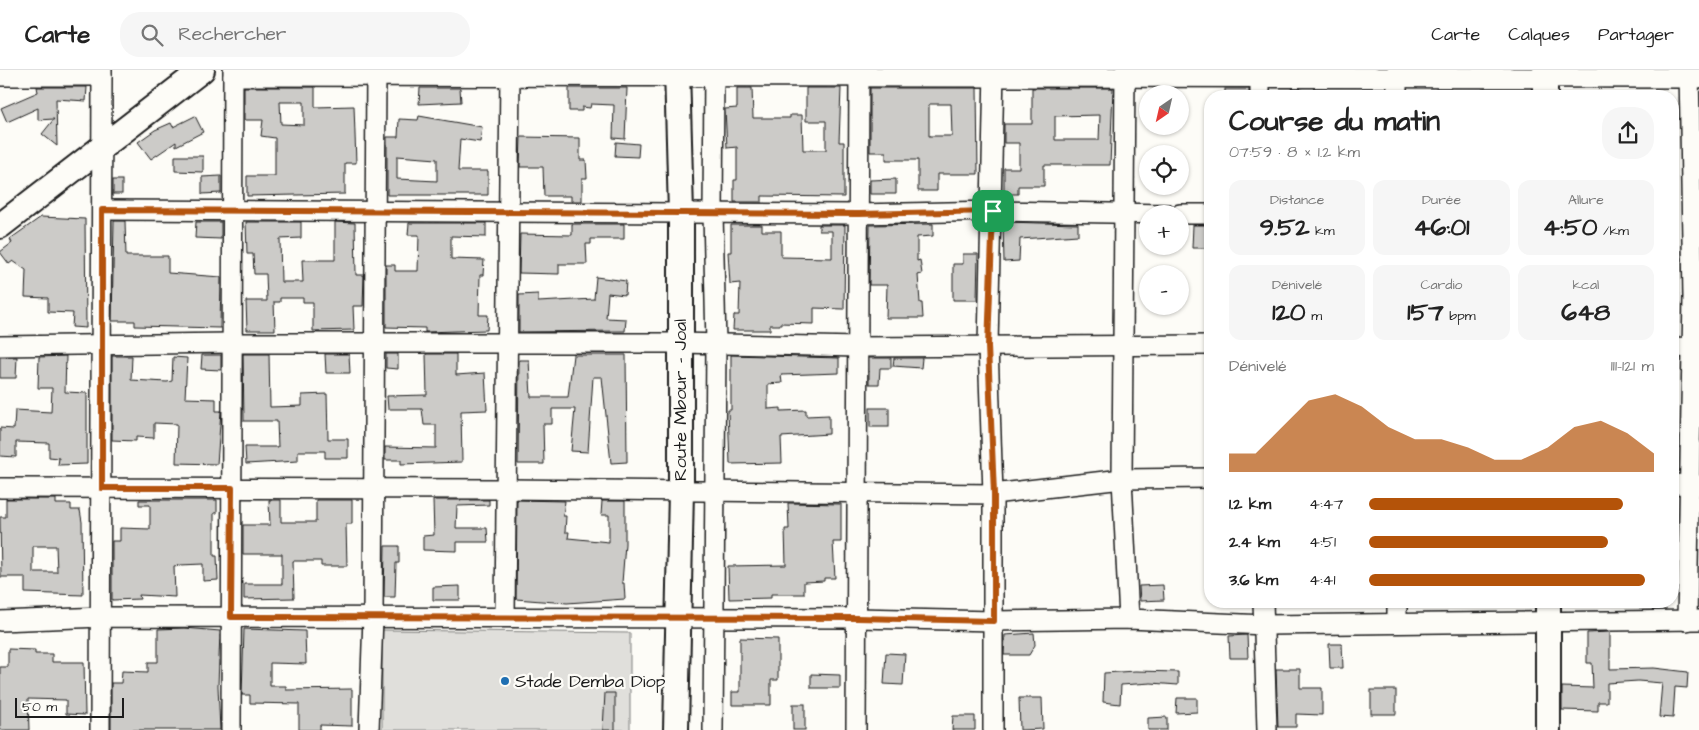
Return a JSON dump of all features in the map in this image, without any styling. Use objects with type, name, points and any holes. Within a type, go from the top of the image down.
[{"type":"main road","points":[[0,226],[10,211],[102,148],[202,70]]},
{"type":"main road","name":"Route Mbour - Joal","points":[[676,730],[681,490],[679,343],[681,213],[677,73]]},
{"type":"main road","points":[[1548,612],[1548,730]]},
{"type":"street","points":[[0,76],[102,73],[102,617],[100,730]]},
{"type":"street","points":[[0,621],[102,617],[231,617],[505,617],[857,618],[994,621],[1129,618],[1265,625],[1397,623],[1548,612],[1693,621],[1687,484],[1695,348],[1687,211],[1692,75],[1545,82],[1260,81],[1124,73],[233,73],[232,211],[232,488],[231,617],[231,730]]},
{"type":"street","points":[[369,730],[373,617],[377,73]]},
{"type":"street","points":[[505,617],[506,343],[510,73]]},
{"type":"street","points":[[713,730],[716,344],[713,213],[714,73]]},
{"type":"street","points":[[856,730],[859,73]]},
{"type":"street","points":[[993,730],[994,494],[988,346],[993,211],[994,73]]},
{"type":"street","points":[[1124,73],[1122,479],[1129,618]]},
{"type":"street","points":[[102,210],[859,214],[993,211],[1139,213]]},
{"type":"street","points":[[1189,214],[1204,214]]},
{"type":"street","points":[[0,346],[102,343],[679,343],[858,347],[1204,345]]},
{"type":"street","points":[[1679,347],[1695,348]]},
{"type":"street","points":[[0,488],[374,488],[994,494],[1122,479],[1204,478]]},
{"type":"street","points":[[1264,608],[1267,730]]},
{"type":"street","points":[[1397,608],[1397,623]]},
{"type":"shaded area","name":"Stade Demba Diop","points":[[382,630],[630,633],[630,730],[382,730]]},
{"type":"building","points":[[37,87],[87,87],[86,101],[56,99],[57,146],[42,134],[54,119],[38,120],[38,108],[7,122],[1,108],[38,92]]},
{"type":"building","points":[[244,87],[315,87],[315,107],[354,106],[356,163],[345,163],[345,194],[247,196],[247,176],[275,176],[275,138],[261,136],[263,120],[244,120]],"holes":[[[280,102],[304,102],[304,125],[281,124]]]},
{"type":"building","points":[[420,88],[460,88],[461,102],[419,104]]},
{"type":"building","points":[[569,88],[627,88],[625,139],[613,138],[614,105],[591,104],[590,108],[582,107],[582,111],[569,111]]},
{"type":"building","points":[[737,88],[752,88],[753,118],[790,118],[790,115],[802,115],[803,150],[826,150],[826,121],[806,121],[806,88],[841,88],[839,142],[844,142],[844,197],[762,196],[762,202],[734,202],[734,180],[737,180],[737,147],[727,148],[725,109],[737,108]]},
{"type":"building","points":[[870,88],[977,88],[978,174],[937,174],[937,191],[918,191],[918,160],[886,160],[886,152],[870,152]],"holes":[[[929,104],[951,104],[952,136],[929,136]]]},
{"type":"building","points":[[1032,88],[1113,88],[1110,165],[1044,165],[1044,186],[1018,186],[1018,194],[1004,194],[1004,168],[1019,168],[1019,143],[1004,143],[1004,124],[1032,124]],"holes":[[[1100,115],[1099,140],[1055,140],[1055,116]]]},
{"type":"building","points":[[1225,89],[1249,89],[1249,90]]},
{"type":"building","points":[[195,116],[203,132],[176,146],[176,142],[151,159],[138,142],[155,130],[171,123],[173,127]]},
{"type":"building","points":[[419,116],[482,127],[480,142],[460,139],[458,171],[488,171],[488,195],[387,195],[387,137],[398,137],[399,119],[418,120]],"holes":[[[397,156],[437,159],[437,181],[397,179]]]},
{"type":"building","points":[[521,137],[580,138],[580,160],[586,160],[587,178],[582,178],[582,201],[571,201],[571,196],[544,196],[543,167],[520,167]]},
{"type":"building","points":[[616,142],[639,144],[638,157],[615,156]]},
{"type":"building","points":[[175,156],[203,156],[203,172],[175,171]]},
{"type":"building","points":[[221,176],[221,193],[202,194],[202,177]]},
{"type":"building","points":[[896,179],[896,194],[870,194],[870,180]]},
{"type":"building","points":[[113,180],[122,180],[122,194],[113,194]]},
{"type":"building","points":[[41,217],[85,219],[86,328],[72,327],[73,313],[48,312],[48,298],[25,297],[26,270],[13,261],[9,264],[0,252],[12,243],[10,239]]},
{"type":"building","points":[[114,221],[125,221],[126,256],[168,256],[168,273],[221,277],[220,328],[135,326],[135,321],[112,321]]},
{"type":"building","points":[[196,222],[221,222],[221,239],[195,238]]},
{"type":"building","points":[[246,222],[301,222],[301,238],[280,239],[281,282],[303,282],[302,260],[335,260],[335,222],[355,223],[356,275],[364,275],[363,306],[353,306],[354,330],[313,331],[313,302],[303,302],[303,298],[280,298],[280,302],[274,302],[275,330],[247,330],[246,301],[267,301],[266,274],[254,274],[253,254],[247,254]]},
{"type":"building","points":[[1003,222],[1078,224],[1078,235],[1020,239],[1019,261],[1004,262]]},
{"type":"building","points":[[409,223],[486,223],[486,237],[451,236],[451,259],[484,260],[483,275],[480,275],[479,315],[488,315],[487,330],[425,332],[425,328],[386,327],[386,265],[395,265],[395,271],[418,271],[419,235],[408,235]]},
{"type":"building","points":[[572,224],[624,224],[624,239],[591,239],[591,244],[586,244],[587,264],[559,264],[559,274],[519,273],[520,234],[572,235]]},
{"type":"building","points":[[933,224],[933,236],[917,237],[917,261],[920,260],[922,274],[918,275],[923,318],[886,318],[887,285],[869,285],[870,225]]},
{"type":"building","points":[[731,225],[762,225],[762,231],[781,231],[781,257],[832,258],[832,231],[819,231],[819,225],[845,225],[844,309],[814,308],[814,324],[780,323],[780,325],[770,325],[770,330],[733,330],[734,315],[739,315],[740,283],[730,284],[728,252],[731,252]]},
{"type":"building","points":[[1193,225],[1204,225],[1204,248],[1192,248]]},
{"type":"building","points":[[963,254],[978,254],[977,300],[953,300],[953,264],[963,264]]},
{"type":"building","points":[[596,277],[626,281],[625,295],[608,293],[606,318],[626,319],[625,331],[519,332],[519,295],[538,294],[538,302],[594,299]]},
{"type":"building","points":[[243,354],[269,354],[270,407],[302,406],[302,395],[327,394],[328,439],[348,439],[348,458],[325,458],[325,451],[298,451],[298,461],[246,464],[245,447],[278,447],[277,421],[244,421]]},
{"type":"building","points":[[325,354],[349,354],[350,373],[326,373]]},
{"type":"building","points":[[386,354],[398,354],[398,369],[386,368]]},
{"type":"building","points":[[426,354],[456,354],[456,375],[485,373],[487,410],[461,411],[462,462],[401,464],[401,460],[385,460],[385,447],[436,448],[436,425],[424,425],[422,409],[388,409],[387,396],[427,395]]},
{"type":"building","points":[[202,355],[221,355],[221,370],[201,369]]},
{"type":"building","points":[[573,355],[626,355],[627,462],[611,463],[602,377],[593,377],[588,452],[571,451],[575,409],[552,409],[552,424],[543,424],[544,464],[518,464],[519,360],[529,360],[531,397],[568,397]]},
{"type":"building","points":[[731,355],[839,358],[839,373],[781,375],[782,383],[768,384],[768,409],[781,408],[781,411],[806,410],[806,416],[829,415],[829,434],[781,437],[782,463],[730,464],[728,410],[731,410]]},
{"type":"building","points":[[66,356],[65,392],[87,393],[87,464],[58,465],[59,458],[49,457],[49,443],[16,442],[16,457],[0,456],[0,428],[14,429],[15,410],[51,412],[52,388],[38,388],[39,357]]},
{"type":"building","points":[[112,356],[132,356],[131,380],[167,382],[172,381],[173,357],[187,358],[185,398],[216,399],[216,411],[221,411],[217,464],[176,463],[177,424],[154,423],[154,438],[136,437],[136,441],[112,440]]},
{"type":"building","points":[[0,357],[17,357],[16,378],[0,378]]},
{"type":"building","points":[[869,358],[891,358],[891,368],[880,368],[879,384],[869,384]]},
{"type":"building","points":[[894,358],[922,358],[921,368],[893,366]]},
{"type":"building","points":[[870,408],[889,408],[889,427],[870,427]]},
{"type":"building","points":[[6,499],[56,499],[56,504],[71,504],[71,510],[80,510],[82,522],[83,595],[25,593],[25,577],[1,577],[0,517],[6,517]],"holes":[[[33,546],[56,546],[57,572],[33,572]]]},
{"type":"building","points":[[139,500],[217,500],[217,513],[214,513],[214,556],[217,556],[218,580],[203,581],[203,564],[174,566],[175,597],[139,595],[140,599],[112,600],[112,541],[120,541],[120,528],[150,529],[150,505],[139,505]]},
{"type":"building","points":[[269,500],[281,500],[281,522],[316,522],[316,500],[352,500],[352,524],[346,524],[347,566],[321,566],[321,561],[293,561],[294,598],[244,599],[244,584],[282,584],[282,554],[243,554],[243,525],[270,525]]},
{"type":"building","points":[[433,500],[489,500],[489,505],[457,506],[456,528],[487,528],[488,542],[457,542],[457,551],[423,550],[423,536],[434,535]]},
{"type":"building","points":[[517,500],[565,501],[563,516],[566,516],[565,532],[569,532],[568,538],[609,542],[609,515],[601,515],[602,501],[625,501],[625,544],[622,583],[624,583],[625,599],[567,603],[516,599]]},
{"type":"building","points":[[788,503],[841,504],[841,542],[833,542],[835,578],[824,578],[824,581],[804,582],[804,594],[771,594],[771,598],[729,599],[728,566],[786,565],[785,529],[789,529]]},
{"type":"building","points":[[385,546],[399,546],[399,563],[396,563],[395,597],[384,597]]},
{"type":"building","points":[[1163,585],[1164,600],[1140,601],[1139,586]]},
{"type":"building","points":[[460,586],[460,600],[433,600],[433,587]]},
{"type":"building","points":[[184,628],[220,631],[218,686],[220,730],[111,730],[111,683],[121,683],[122,671],[148,672],[148,662],[158,662],[158,629]]},
{"type":"building","points":[[244,629],[305,631],[306,664],[270,663],[270,686],[286,686],[286,690],[352,689],[352,726],[320,725],[320,730],[299,730],[299,704],[250,703],[250,695],[242,695]]},
{"type":"building","points":[[1610,632],[1610,669],[1654,668],[1688,672],[1687,688],[1675,687],[1673,718],[1659,717],[1662,683],[1638,681],[1607,683],[1607,702],[1598,702],[1598,711],[1562,710],[1562,687],[1593,688],[1592,663],[1587,663],[1587,633]]},
{"type":"building","points":[[1034,633],[1035,645],[1029,655],[1004,655],[1005,635]]},
{"type":"building","points":[[1247,635],[1248,658],[1230,658],[1229,636]]},
{"type":"building","points":[[740,638],[778,639],[778,680],[771,680],[771,705],[732,705],[732,692],[740,692]]},
{"type":"building","points":[[1329,644],[1342,644],[1343,668],[1330,668]]},
{"type":"building","points":[[8,649],[35,650],[35,654],[52,654],[52,662],[84,662],[85,715],[66,714],[66,700],[28,699],[29,730],[0,730],[0,667],[8,667]]},
{"type":"building","points":[[886,653],[905,654],[903,685],[884,684]]},
{"type":"building","points":[[1276,669],[1300,669],[1300,688],[1322,688],[1322,715],[1296,714],[1296,727],[1278,727]]},
{"type":"building","points":[[1135,671],[1178,672],[1178,685],[1151,683],[1121,685],[1120,704],[1103,702],[1104,673]]},
{"type":"building","points":[[811,674],[840,675],[840,688],[811,688]]},
{"type":"building","points":[[1371,690],[1396,690],[1396,714],[1371,714]]},
{"type":"building","points":[[605,693],[615,693],[615,730],[603,730]]},
{"type":"building","points":[[1019,698],[1042,698],[1043,729],[1020,730]]},
{"type":"building","points":[[1177,698],[1197,698],[1197,712],[1176,713]]},
{"type":"building","points":[[793,704],[805,704],[805,730],[793,730]]},
{"type":"building","points":[[953,716],[975,716],[975,730],[952,730]]},
{"type":"building","points":[[1167,717],[1167,730],[1148,730],[1148,718]]},
{"type":"place","name":"Stade Demba Diop","points":[[505,681]]},
{"type":"route","points":[[102,210],[859,214],[993,211],[988,346],[994,494],[994,621],[857,618],[231,617],[232,488],[102,488],[102,210]]}]
